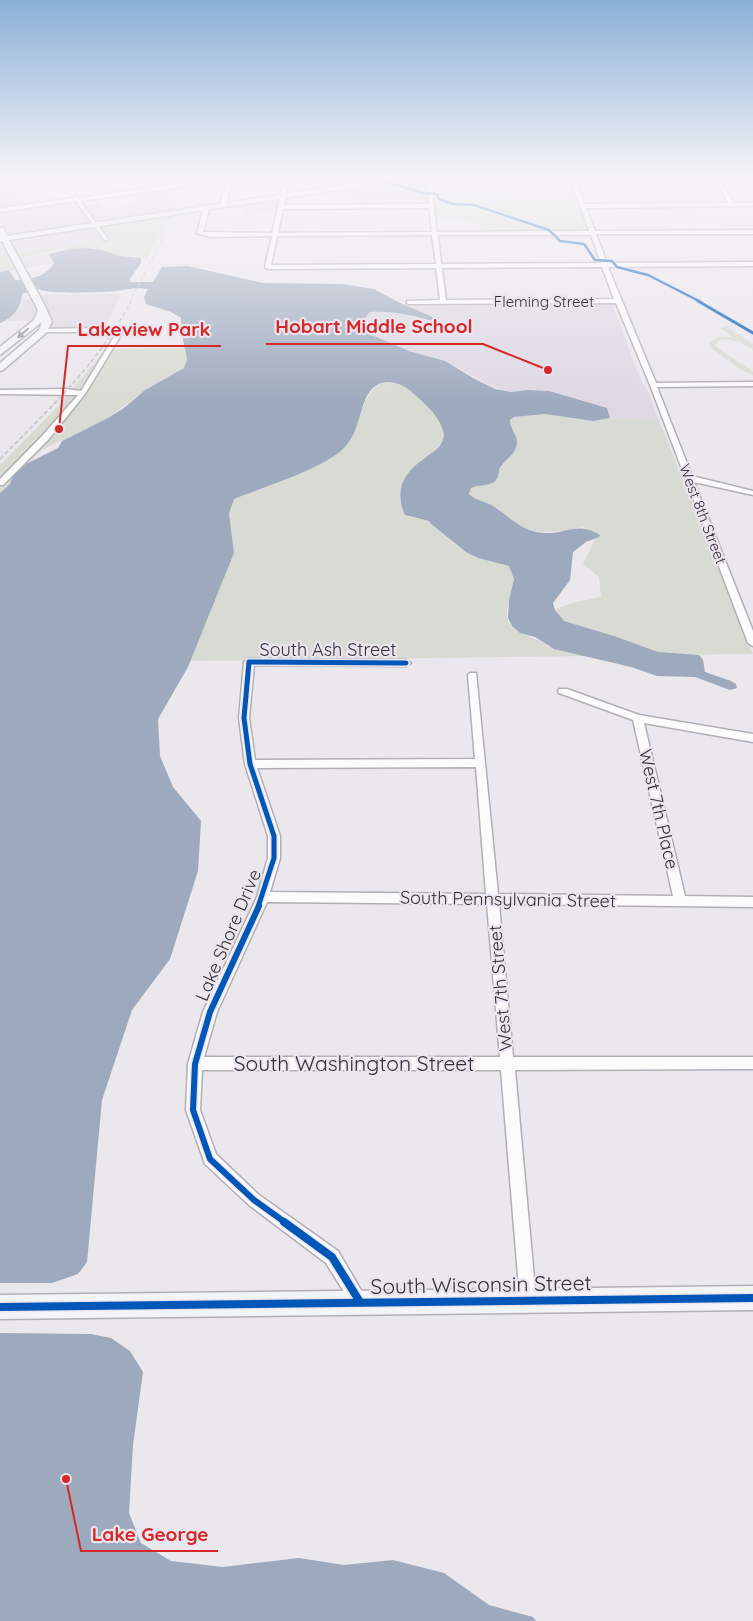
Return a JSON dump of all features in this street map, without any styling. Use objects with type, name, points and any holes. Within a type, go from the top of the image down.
[{"type":"main road","points":[[0,368],[43,331],[47,322],[40,304],[10,253]]},
{"type":"main road","points":[[0,352],[38,320],[42,311]]},
{"type":"main road","name":"South Wisconsin Street","points":[[0,1307],[753,1298]]},
{"type":"street","points":[[271,253],[268,267],[753,264]]},
{"type":"street","points":[[437,253],[443,302]]},
{"type":"street","name":"West 8th Street","points":[[601,253],[618,301],[653,385],[753,643]]},
{"type":"street","name":"Fleming Street","points":[[409,302],[618,301]]},
{"type":"street","points":[[43,331],[94,330]]},
{"type":"street","points":[[0,483],[45,438],[83,394],[88,382],[99,368],[121,330]]},
{"type":"street","points":[[653,385],[753,384]]},
{"type":"street","points":[[0,392],[66,391],[83,394]]},
{"type":"street","points":[[689,478],[753,493]]},
{"type":"street","name":"South Ash Street","points":[[249,662],[406,664]]},
{"type":"street","name":"Lake Shore Drive","points":[[249,662],[244,718],[250,764],[274,836],[274,858],[264,897],[210,1012],[195,1064],[193,1110],[210,1159],[254,1200],[332,1257],[360,1302]]},
{"type":"street","name":"West 7th Street","points":[[473,675],[528,1300]]},
{"type":"street","points":[[563,691],[638,718],[753,738]]},
{"type":"street","name":"West 7th Place","points":[[638,718],[680,900]]},
{"type":"street","points":[[250,764],[480,763]]},
{"type":"street","name":"South Pennsylvania Street","points":[[264,897],[753,902]]},
{"type":"street","name":"South Washington Street","points":[[195,1064],[753,1063]]},
{"type":"shaded area","points":[[0,253],[16,253],[0,255]]},
{"type":"shaded area","points":[[16,253],[48,253],[10,260],[14,270],[0,272],[0,255]]},
{"type":"shaded area","points":[[109,253],[150,253],[148,257],[119,256]]},
{"type":"shaded area","points":[[49,254],[54,263],[21,269],[16,259]]},
{"type":"shaded area","points":[[122,294],[103,330],[44,330],[36,295]]},
{"type":"shaded area","points":[[36,297],[40,305],[36,321],[7,321],[20,307],[22,300]]},
{"type":"shaded area","points":[[402,304],[612,304],[641,381],[646,387],[659,420],[610,418],[607,408],[528,390],[511,392],[493,387],[445,361],[409,351],[364,332],[362,321],[370,312],[388,311],[419,317],[437,323],[437,319]]},
{"type":"shaded area","points":[[726,326],[753,344],[753,350],[732,340],[718,341],[715,346],[753,372],[753,375],[741,370],[709,346],[709,342],[718,337],[733,337],[720,328]]},
{"type":"shaded area","points":[[184,348],[187,359],[184,368],[145,390],[108,418],[44,449],[13,476],[10,484],[0,493],[0,465],[58,406],[106,349]]},
{"type":"shaded area","points":[[390,381],[407,387],[424,401],[437,418],[445,435],[442,444],[416,466],[405,479],[400,494],[403,509],[408,517],[430,521],[453,543],[478,558],[509,566],[513,572],[514,579],[507,609],[509,623],[521,633],[549,647],[645,648],[614,636],[564,621],[555,610],[572,603],[601,597],[599,577],[583,564],[595,539],[599,537],[584,527],[550,532],[526,529],[493,506],[469,494],[471,488],[484,484],[506,462],[516,434],[512,429],[510,420],[514,417],[545,414],[593,421],[610,418],[659,420],[753,654],[190,661],[234,553],[229,514],[234,499],[292,477],[333,455],[350,438],[362,408],[372,391],[380,384]]},
{"type":"water","points":[[109,253],[119,256],[141,258],[141,263],[129,280],[131,282],[153,282],[162,267],[188,266],[263,283],[342,284],[374,289],[437,319],[437,323],[404,314],[370,312],[362,321],[365,332],[409,351],[445,361],[495,389],[511,392],[528,390],[549,391],[607,408],[610,418],[593,421],[545,414],[514,417],[510,420],[517,439],[515,450],[500,468],[498,477],[494,482],[471,488],[469,494],[493,506],[529,530],[552,533],[578,528],[600,535],[586,542],[573,552],[570,580],[553,603],[555,610],[564,621],[658,652],[699,655],[703,660],[705,672],[731,681],[736,684],[737,688],[730,690],[695,677],[657,676],[631,667],[554,649],[535,637],[520,633],[512,626],[508,618],[509,600],[514,579],[509,566],[478,558],[466,552],[429,521],[405,515],[400,498],[406,476],[417,464],[440,446],[444,435],[440,423],[432,412],[413,393],[401,385],[388,382],[381,383],[370,391],[351,438],[342,450],[332,457],[306,471],[234,499],[229,514],[234,553],[188,667],[158,719],[160,756],[173,787],[201,821],[198,871],[170,959],[132,1010],[102,1100],[87,1262],[78,1274],[52,1283],[0,1283],[0,493],[10,484],[13,476],[26,464],[58,448],[62,441],[124,408],[145,390],[184,368],[187,359],[181,330],[181,318],[171,312],[146,304],[144,297],[148,289],[136,288],[76,293],[39,289],[22,294],[22,299],[16,312],[0,323],[0,272],[9,270],[15,280],[42,275],[54,263],[49,254]]},
{"type":"water","points":[[0,1333],[91,1334],[111,1338],[130,1351],[143,1372],[133,1445],[129,1513],[141,1543],[171,1561],[223,1567],[299,1558],[344,1565],[393,1560],[444,1573],[489,1605],[533,1617],[536,1621],[0,1621]]},
{"type":"railway","points":[[130,302],[155,253]]},
{"type":"railway","points":[[1,458],[89,365],[104,345],[131,301]]},
{"type":"cycle path","points":[[590,253],[595,260],[612,261],[617,267],[632,269],[667,283],[753,333]]},
{"type":"cycle path","points":[[360,1302],[332,1257],[254,1200],[210,1159],[193,1110],[195,1064],[210,1012],[263,897],[274,858],[274,836],[250,764],[244,718],[249,662],[406,663]]},
{"type":"cycle path","points":[[0,1307],[753,1298]]},
{"type":"place","name":"Hobart Middle School","points":[[548,370]]},
{"type":"place","name":"Lakeview Park","points":[[59,429]]},
{"type":"place","name":"Lake George","points":[[66,1479]]}]
